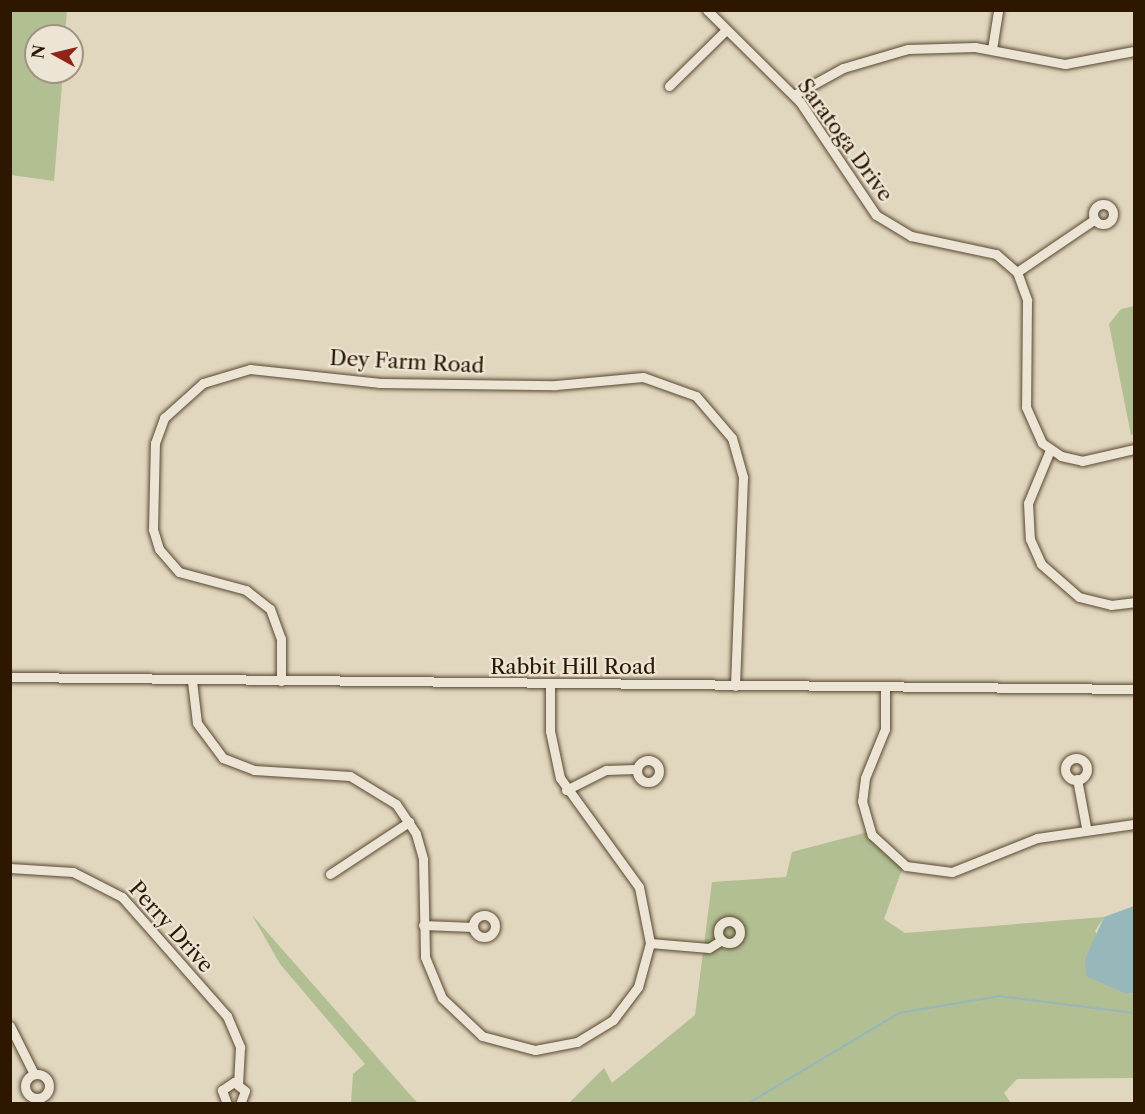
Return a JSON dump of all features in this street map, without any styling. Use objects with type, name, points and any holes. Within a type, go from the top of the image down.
[{"type":"street","name":"Saratoga Drive","points":[[707,10],[724,33],[794,95],[856,192],[882,220],[911,236],[996,254],[1017,273],[1027,300],[1028,418],[1050,450]]},
{"type":"street","points":[[992,50],[998,10]]},
{"type":"street","points":[[669,86],[724,33]]},
{"type":"street","points":[[794,95],[843,68],[884,54],[932,47],[992,50],[1065,64],[1134,51]]},
{"type":"street","points":[[1017,273],[1095,219]]},
{"type":"street","name":"Dey Farm Road","points":[[281,681],[281,639],[270,609],[246,590],[179,572],[159,549],[153,529],[155,443],[164,418],[202,383],[250,369],[391,383],[556,384],[643,377],[696,396],[728,432],[743,477],[735,686]]},
{"type":"street","points":[[1134,449],[1082,461],[1050,450],[1028,503],[1030,539],[1041,564],[1079,597],[1111,605],[1134,602]]},
{"type":"street","name":"Rabbit Hill Road","points":[[10,677],[550,685],[1134,689]]},
{"type":"street","points":[[192,681],[197,723],[223,758],[254,770],[350,776],[386,796],[409,822],[423,859],[423,925],[429,971],[450,1009],[482,1036],[521,1049],[564,1046],[613,1020],[638,987],[650,943],[639,887],[566,790],[552,748],[550,685]]},
{"type":"street","points":[[885,688],[885,729],[865,778],[862,801],[872,835],[895,861],[927,873],[952,872],[1037,838],[1086,827],[1134,824]]},
{"type":"street","points":[[566,790],[606,770],[636,769]]},
{"type":"street","points":[[1077,780],[1086,827]]},
{"type":"street","points":[[330,874],[409,822]]},
{"type":"street","name":"Perry Drive","points":[[10,868],[73,872],[122,897],[227,1016],[240,1047],[238,1083],[245,1091],[240,1104]]},
{"type":"street","points":[[423,925],[473,927]]},
{"type":"street","points":[[650,943],[709,948],[722,940]]},
{"type":"street","points":[[10,1026],[34,1074]]},
{"type":"street","name":"Perry Drive","points":[[227,1104],[224,1086],[238,1083]]},
{"type":"green space","points":[[11,10],[67,11],[66,24],[24,24],[24,84],[62,84],[54,181],[11,175]]},
{"type":"green space","points":[[1134,306],[1134,434],[1131,435],[1109,324],[1121,309]]},
{"type":"green space","points":[[872,831],[904,864],[884,919],[905,933],[1104,917],[1095,931],[1127,994],[1134,993],[1134,1078],[1017,1079],[1004,1093],[1011,1103],[568,1104],[604,1068],[612,1083],[695,1015],[712,882],[786,877],[792,852]]},
{"type":"green space","points":[[252,915],[418,1103],[351,1103],[353,1074],[365,1064],[280,964]]},
{"type":"water","points":[[1134,906],[1134,993],[1127,994],[1086,976],[1085,959],[1104,917]]},
{"type":"waterway","points":[[747,1104],[899,1013],[999,996],[1134,1013]]}]
